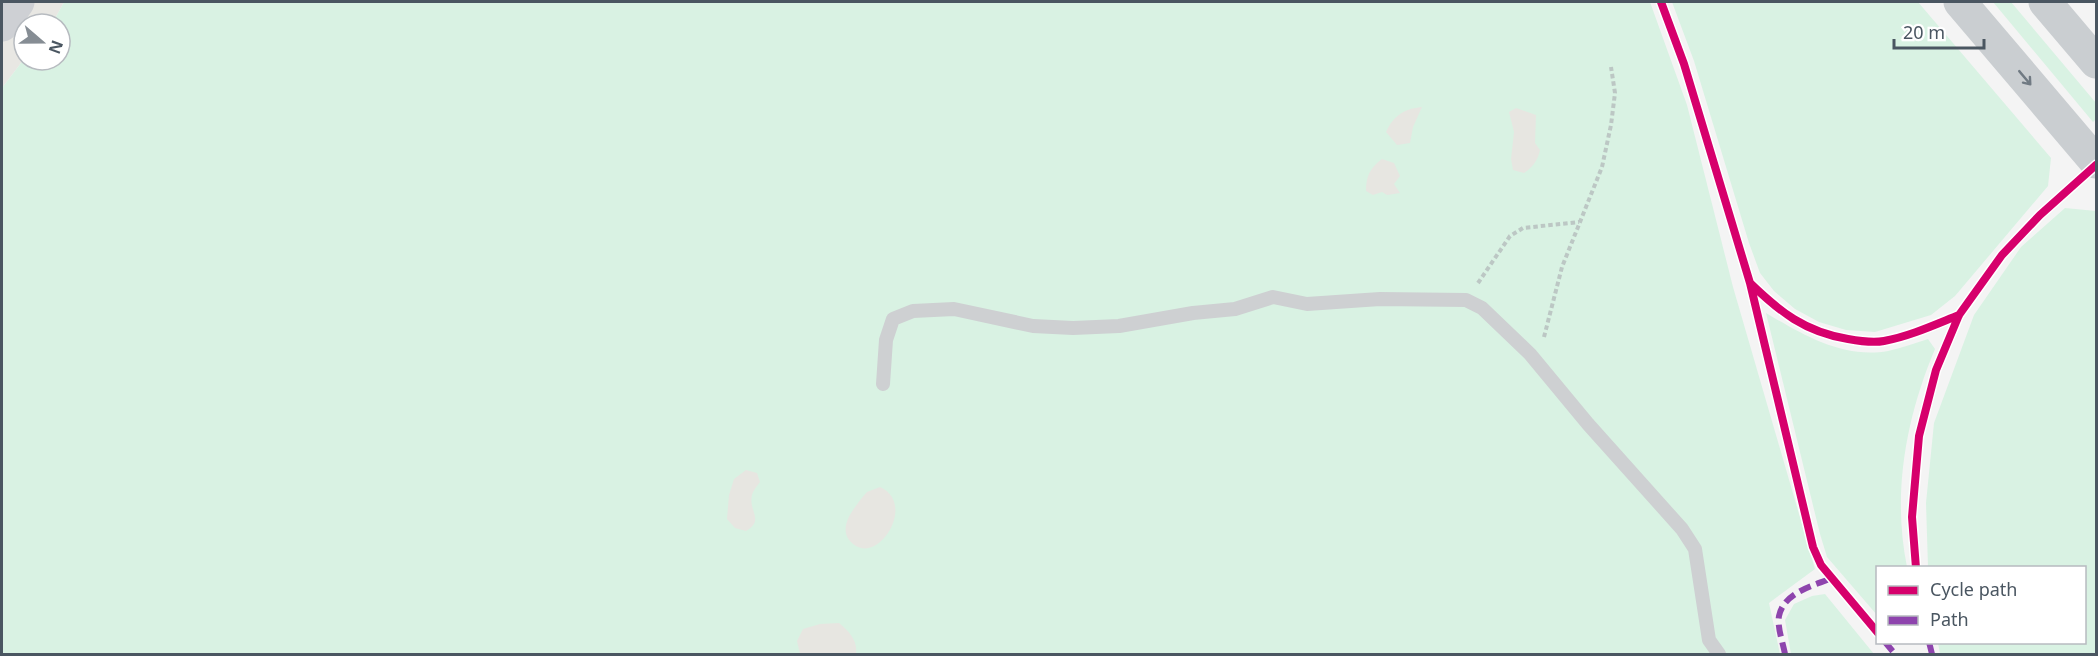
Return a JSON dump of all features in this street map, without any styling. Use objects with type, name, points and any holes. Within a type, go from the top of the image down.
[{"type":"main road","points":[[1960,2],[2097,162]]},
{"type":"main road","points":[[2045,2],[2097,62]]},
{"type":"street","points":[[2,25],[18,2]]},
{"type":"lane","points":[[883,384],[886,340],[893,319],[913,311],[954,309],[1033,326],[1073,328],[1119,326],[1235,309],[1273,297],[1307,304],[1380,299],[1466,300],[1482,308],[1537,363],[1682,529],[1695,549],[1709,640],[1719,654]]},
{"type":"path","points":[[1537,363],[1562,267],[1602,167],[1615,93],[1611,67]]},
{"type":"path","points":[[1466,300],[1510,236],[1524,228],[1579,222]]},
{"type":"shaded area","points":[[2,2],[64,2],[59,12],[12,12],[12,72],[14,72],[2,88]]},
{"type":"green space","points":[[64,2],[1650,2],[1687,105],[1733,287],[1815,569],[1769,603],[1780,654],[2,654],[2,88],[14,72],[72,72],[72,12],[59,12]]},
{"type":"green space","points":[[1672,2],[1918,2],[2051,158],[2048,186],[1955,296],[1931,315],[1875,332],[1846,330],[1819,322],[1795,309],[1774,291],[1760,273],[1694,61]]},
{"type":"green space","points":[[1993,2],[2011,2],[2096,103],[2096,119],[2093,122]]},
{"type":"green space","points":[[2065,208],[2096,211],[2096,654],[1940,654],[1938,644],[2086,644],[2086,566],[1928,566],[1926,503],[1934,423],[1974,315],[2021,247]]},
{"type":"green space","points":[[1766,313],[1809,337],[1855,352],[1888,351],[1928,339],[1935,349],[1916,402],[1904,456],[1901,511],[1907,566],[1876,566],[1876,614],[1827,557]]},
{"type":"green space","points":[[1825,594],[1874,654],[1791,654],[1785,620],[1794,604],[1812,596]]},
{"type":"sand","points":[[1422,107],[1413,127],[1410,143],[1397,145],[1386,132],[1392,121],[1410,109]]},
{"type":"sand","points":[[1516,108],[1536,115],[1535,143],[1540,150],[1535,163],[1524,173],[1513,170],[1511,159],[1514,132],[1509,112]]},
{"type":"sand","points":[[1382,159],[1394,163],[1400,176],[1394,184],[1400,193],[1387,195],[1382,192],[1373,195],[1366,191],[1369,173]]},
{"type":"sand","points":[[746,470],[757,473],[760,482],[754,490],[751,501],[754,523],[746,531],[735,528],[727,519],[729,495],[734,479]]},
{"type":"sand","points":[[880,487],[890,495],[895,505],[895,517],[891,528],[875,545],[866,548],[856,546],[847,536],[848,519],[867,492]]},
{"type":"sand","points":[[839,623],[852,637],[856,645],[856,654],[800,654],[797,641],[803,629],[820,624]]},
{"type":"marked path","points":[[1785,654],[1779,625],[1782,608],[1800,591],[1832,578]]},
{"type":"marked path","points":[[1887,644],[1895,654]]},
{"type":"marked path","points":[[1930,644],[1932,654]]},
{"type":"cycle path","points":[[1661,2],[1684,64],[1750,283],[1783,312],[1806,326],[1833,336],[1857,340],[1875,342],[1894,339],[1959,315]]},
{"type":"cycle path","points":[[1916,566],[1912,517],[1919,436],[1936,370],[1959,315],[2002,255],[2040,215],[2096,165]]},
{"type":"cycle path","points":[[1750,283],[1813,547],[1821,565],[1876,631]]}]
